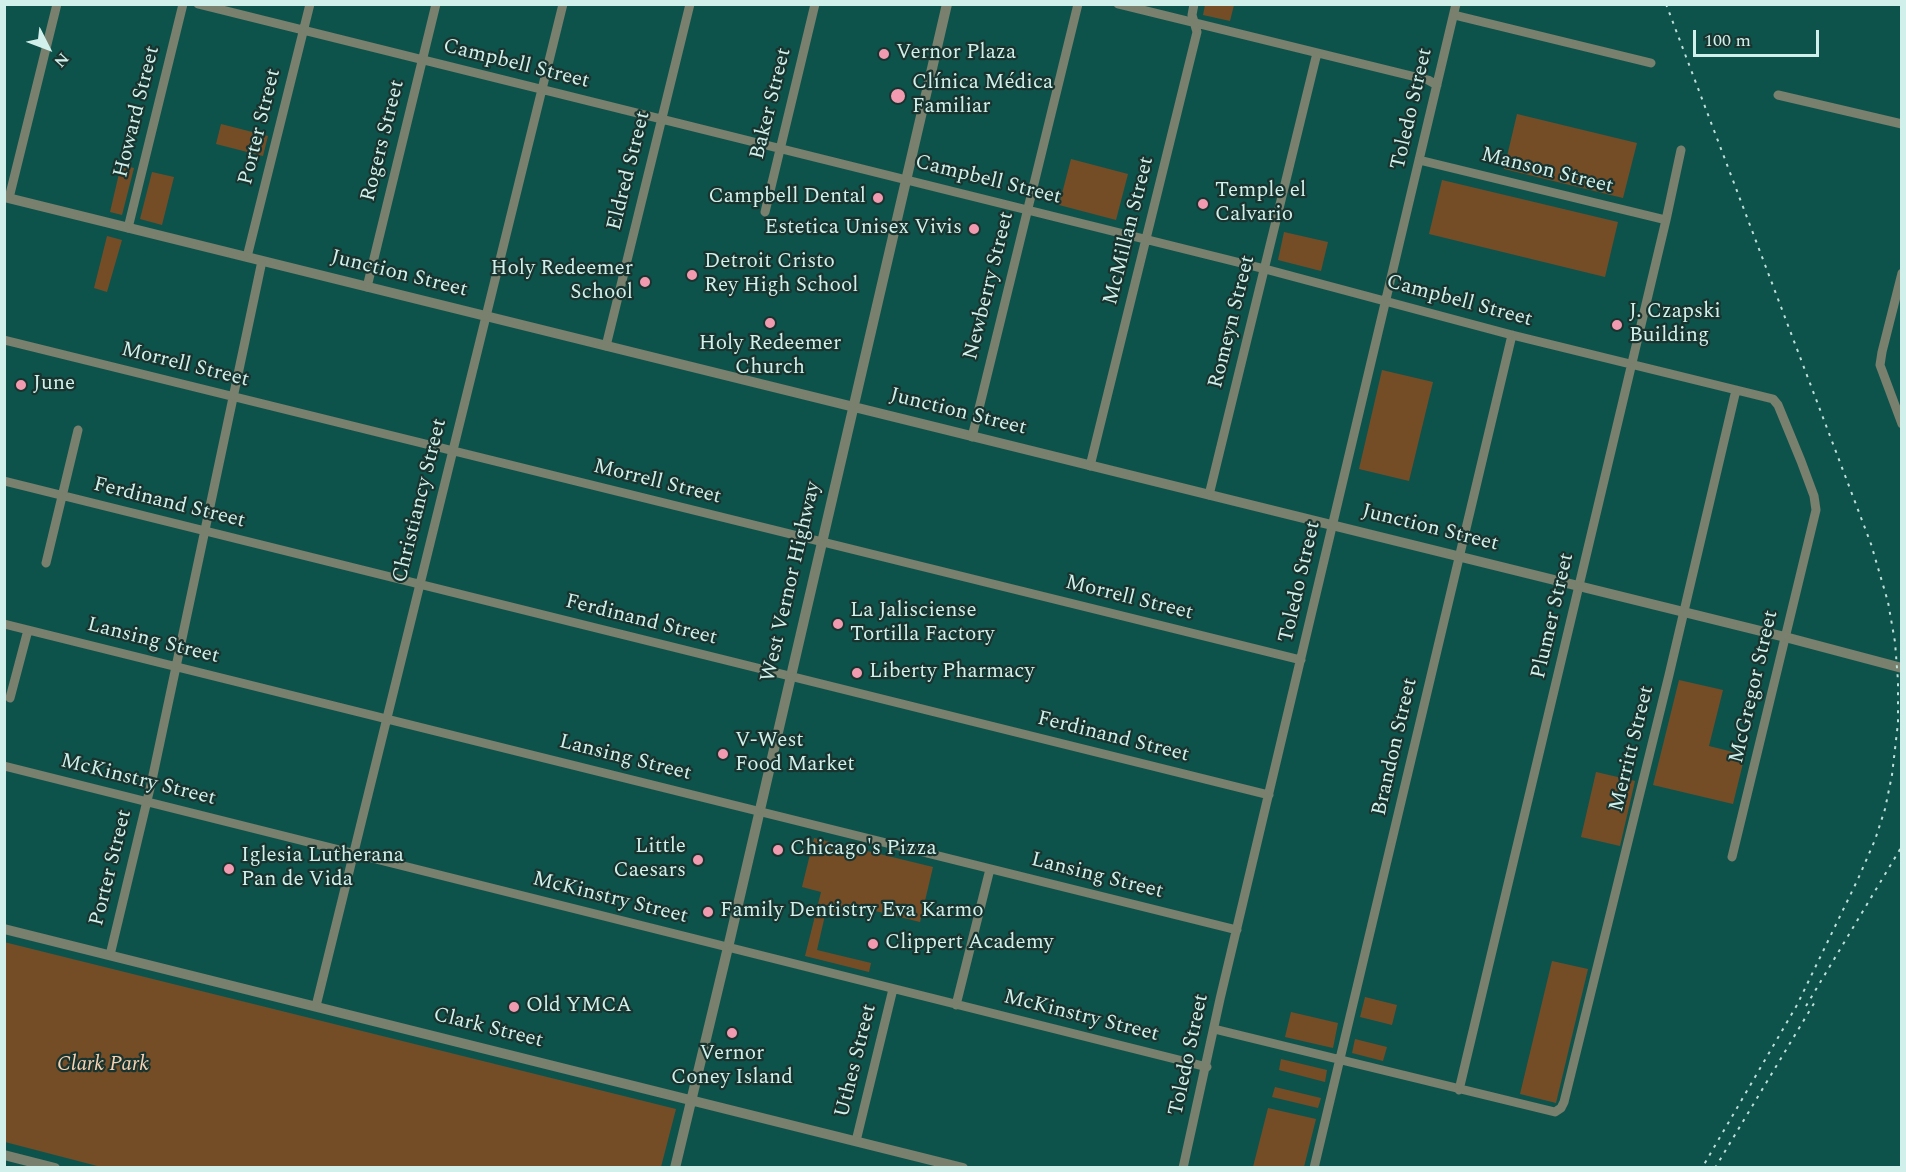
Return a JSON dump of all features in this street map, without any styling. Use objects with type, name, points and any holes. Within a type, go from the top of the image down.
[{"type":"street","points":[[7,198],[57,4]]},
{"type":"street","name":"Howard Street","points":[[128,228],[183,4]]},
{"type":"street","name":"Campbell Street","points":[[198,4],[1146,239],[1512,335],[1768,397]]},
{"type":"street","name":"Porter Street","points":[[248,257],[310,4]]},
{"type":"street","name":"Rogers Street","points":[[367,287],[436,4]]},
{"type":"street","name":"Christiancy Street","points":[[316,1006],[563,4]]},
{"type":"street","name":"Eldred Street","points":[[606,346],[690,4]]},
{"type":"street","name":"Baker Street","points":[[765,212],[815,4]]},
{"type":"street","name":"West Vernor Highway","points":[[675,1167],[946,4]]},
{"type":"street","name":"Newberry Street","points":[[972,436],[1078,4]]},
{"type":"street","points":[[1118,4],[1428,80],[1437,85]]},
{"type":"street","name":"McMillan Street","points":[[1090,466],[1197,32],[1192,15],[1194,4]]},
{"type":"street","points":[[1455,10],[1651,63]]},
{"type":"street","name":"Toledo Street","points":[[1183,1167],[1455,10]]},
{"type":"street","name":"Romeyn Street","points":[[1209,495],[1317,54]]},
{"type":"street","points":[[1778,95],[1902,124]]},
{"type":"street","name":"Plumer Street","points":[[1459,1090],[1681,150]]},
{"type":"street","name":"Manson Street","points":[[1419,160],[1666,220]]},
{"type":"street","name":"Junction Street","points":[[7,198],[1785,637],[1902,668]]},
{"type":"street","name":"Porter Street","points":[[110,955],[177,667],[262,261]]},
{"type":"street","points":[[1902,273],[1880,365],[1902,423]]},
{"type":"street","name":"Brandon Street","points":[[1314,1167],[1512,335]]},
{"type":"street","name":"Morrell Street","points":[[4,340],[1301,660]]},
{"type":"street","name":"Merritt Street","points":[[1459,1090],[1555,1112],[1564,1102],[1736,390]]},
{"type":"street","name":"McGregor Street","points":[[1732,856],[1816,510],[1814,496],[1778,405],[1768,397]]},
{"type":"street","points":[[46,563],[78,430]]},
{"type":"street","name":"Ferdinand Street","points":[[4,481],[1269,795]]},
{"type":"street","name":"Lansing Street","points":[[4,624],[1237,930]]},
{"type":"street","points":[[10,698],[28,630]]},
{"type":"street","name":"McKinstry Street","points":[[4,766],[1207,1067]]},
{"type":"street","points":[[956,1005],[990,869]]},
{"type":"street","name":"Clark Street","points":[[4,929],[963,1167]]},
{"type":"street","name":"Uthes Street","points":[[856,1141],[893,989]]},
{"type":"street","points":[[1214,1029],[1459,1090]]},
{"type":"street","points":[[4,1155],[55,1167]]},
{"type":"green space","points":[[1205,5],[1234,5],[1230,21],[1203,15]]},
{"type":"green space","points":[[1517,114],[1637,143],[1623,198],[1504,169]]},
{"type":"green space","points":[[221,124],[268,136],[263,156],[216,144]]},
{"type":"green space","points":[[1071,159],[1128,174],[1116,220],[1059,205]]},
{"type":"green space","points":[[121,165],[134,168],[122,215],[110,212]]},
{"type":"green space","points":[[152,172],[174,177],[162,225],[140,219]]},
{"type":"green space","points":[[1442,180],[1618,222],[1605,277],[1429,234]]},
{"type":"green space","points":[[1284,232],[1328,242],[1321,271],[1278,260]]},
{"type":"green space","points":[[107,236],[122,240],[107,292],[94,288]]},
{"type":"green space","points":[[1382,370],[1433,382],[1409,481],[1359,469]]},
{"type":"green space","points":[[1679,680],[1723,690],[1709,746],[1745,755],[1733,804],[1653,785]]},
{"type":"green space","points":[[1596,772],[1635,781],[1620,846],[1581,837]]},
{"type":"green space","points":[[814,838],[933,867],[920,922],[847,904],[844,915],[826,911],[817,950],[871,963],[869,972],[805,956],[821,892],[802,887]]},
{"type":"green space","name":"Clark Park","points":[[4,942],[676,1109],[661,1167],[105,1168],[5,1142]]},
{"type":"green space","points":[[1552,961],[1588,969],[1556,1103],[1520,1094]]},
{"type":"green space","points":[[1365,997],[1397,1005],[1392,1025],[1360,1017]]},
{"type":"green space","points":[[1291,1012],[1338,1023],[1333,1048],[1285,1037]]},
{"type":"green space","points":[[1355,1039],[1387,1047],[1383,1061],[1352,1053]]},
{"type":"green space","points":[[1281,1059],[1327,1070],[1325,1082],[1279,1070]]},
{"type":"green space","points":[[1275,1087],[1321,1098],[1318,1108],[1272,1097]]},
{"type":"green space","points":[[1268,1108],[1316,1119],[1304,1167],[1253,1167]]},
{"type":"railway","points":[[1666,4],[1871,544],[1888,602],[1895,642],[1898,681],[1898,723],[1892,775],[1885,809],[1875,840],[1797,1005],[1702,1168]]},
{"type":"railway","points":[[1806,1006],[1902,846]]},
{"type":"railway","points":[[1715,1168],[1816,1000]]},
{"type":"place","name":"Vernor Plaza","points":[[884,54]]},
{"type":"place","name":"Clínica Médica Familiar","points":[[898,96]]},
{"type":"place","name":"Campbell Dental","points":[[878,198]]},
{"type":"place","name":"Temple el Calvario","points":[[1203,204]]},
{"type":"place","name":"Estetica Unisex Vivis","points":[[974,229]]},
{"type":"place","name":"Detroit Cristo Rey High School","points":[[692,275]]},
{"type":"place","name":"Holy Redeemer School","points":[[645,282]]},
{"type":"place","name":"Holy Redeemer Church","points":[[770,323]]},
{"type":"place","name":"J. Czapski Building","points":[[1617,325]]},
{"type":"place","name":"June","points":[[21,385]]},
{"type":"place","name":"La Jalisciense Tortilla Factory","points":[[838,624]]},
{"type":"place","name":"Liberty Pharmacy","points":[[857,673]]},
{"type":"place","name":"V-West Food Market","points":[[723,754]]},
{"type":"place","name":"Chicago's Pizza","points":[[778,850]]},
{"type":"place","name":"Little Caesars","points":[[698,860]]},
{"type":"place","name":"Iglesia Lutherana Pan de Vida","points":[[229,869]]},
{"type":"place","name":"Family Dentistry Eva Karmo","points":[[708,912]]},
{"type":"place","name":"Clippert Academy","points":[[873,944]]},
{"type":"place","name":"Old YMCA","points":[[514,1007]]},
{"type":"place","name":"Vernor Coney Island","points":[[732,1033]]}]
